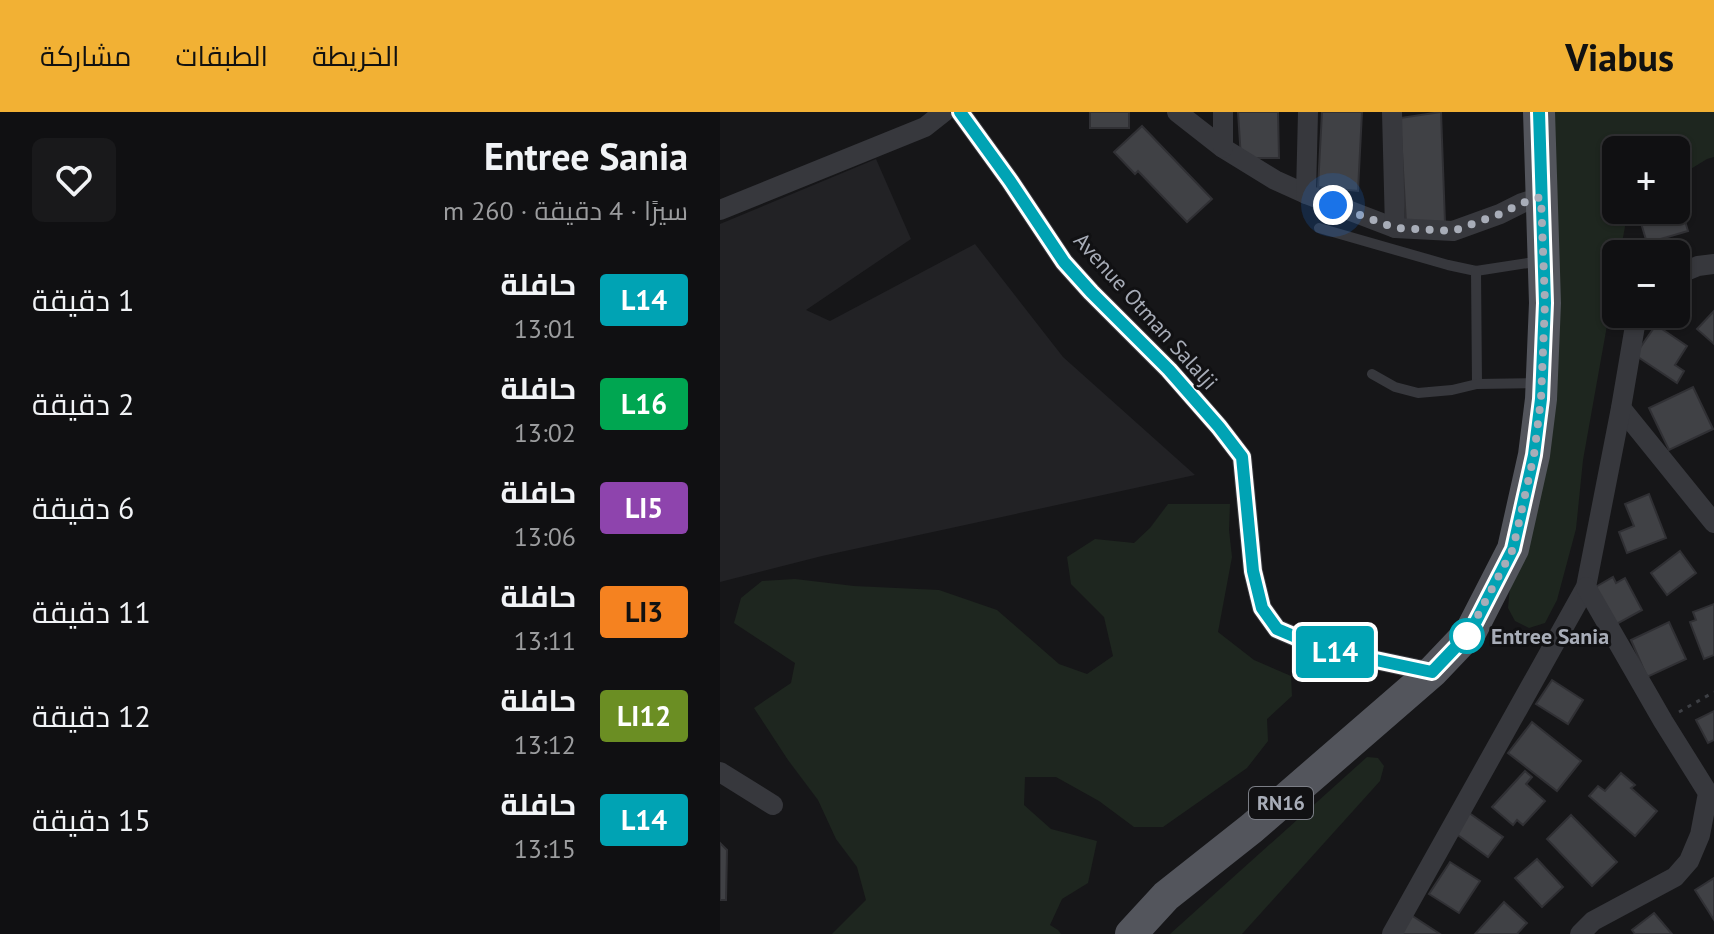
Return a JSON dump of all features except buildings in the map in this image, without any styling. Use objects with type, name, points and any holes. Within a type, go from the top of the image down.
[{"type":"main road","name":"RN16","points":[[1131,934],[1166,896],[1252,828],[1432,672],[1471,631],[1513,549],[1534,455],[1541,383],[1545,303],[1539,112]]},
{"type":"street","points":[[720,210],[925,127],[944,112]]},
{"type":"street","name":"Avenue Otman Salalji","points":[[960,112],[1064,262],[1169,370],[1242,457],[1253,571],[1262,608],[1277,629],[1324,649],[1432,672]]},
{"type":"street","points":[[1177,112],[1223,148],[1275,180],[1395,228],[1453,231],[1541,197]]},
{"type":"street","points":[[1223,112],[1223,148]]},
{"type":"street","points":[[1306,194],[1308,112]]},
{"type":"street","points":[[1392,112],[1395,228]]},
{"type":"street","points":[[1690,269],[1714,264]]},
{"type":"street","points":[[1392,934],[1586,587],[1635,328]]},
{"type":"street","points":[[1621,408],[1714,523]]},
{"type":"street","points":[[1580,934],[1593,921],[1675,877],[1689,861],[1711,795],[1663,721],[1586,587]]},
{"type":"street","points":[[720,772],[773,805]]},
{"type":"lane","points":[[1319,228],[1476,271],[1543,261]]},
{"type":"lane","points":[[1476,271],[1477,384]]},
{"type":"lane","points":[[1372,374],[1395,387],[1418,393],[1477,384],[1541,383]]},
{"type":"path","points":[[1663,721],[1714,692]]},
{"type":"shaded area","points":[[1553,112],[1714,112],[1714,157],[1690,169],[1690,136],[1602,136],[1602,224],[1625,224],[1623,240],[1602,240],[1602,328],[1607,328],[1583,460],[1576,529],[1557,600],[1545,623],[1529,628],[1515,621],[1508,608]]},
{"type":"shaded area","points":[[876,159],[911,239],[806,310],[830,321],[975,244],[1063,357],[1195,475],[822,556],[720,582],[720,224]]},
{"type":"shaded area","points":[[1168,504],[1230,504],[1232,557],[1218,632],[1254,660],[1291,676],[1292,696],[1267,719],[1268,741],[1247,768],[1163,827],[1134,827],[1099,801],[1056,777],[1025,777],[1024,805],[1051,829],[1097,841],[1088,883],[1062,899],[1050,925],[1061,934],[832,934],[866,900],[857,867],[836,839],[818,800],[754,708],[791,683],[795,663],[734,623],[741,598],[762,581],[795,579],[854,586],[939,590],[997,610],[1059,664],[1087,674],[1113,656],[1104,617],[1071,584],[1067,557],[1095,539],[1134,543]]},
{"type":"shaded area","points":[[1367,757],[1378,758],[1384,766],[1380,781],[1242,934],[1170,934]]},
{"type":"bus line","name":"L14","points":[[960,112],[1064,262],[1169,370],[1242,457],[1253,571],[1262,608],[1277,629],[1324,649],[1432,672],[1471,631],[1513,549],[1534,455],[1541,399],[1545,303],[1539,112]]},
{"type":"place","name":"Entree Sania","points":[[1467,636]]},
{"type":"route","points":[[1333,205],[1395,228],[1453,231],[1541,197],[1545,303],[1541,399],[1534,455],[1513,549],[1467,636]]}]
